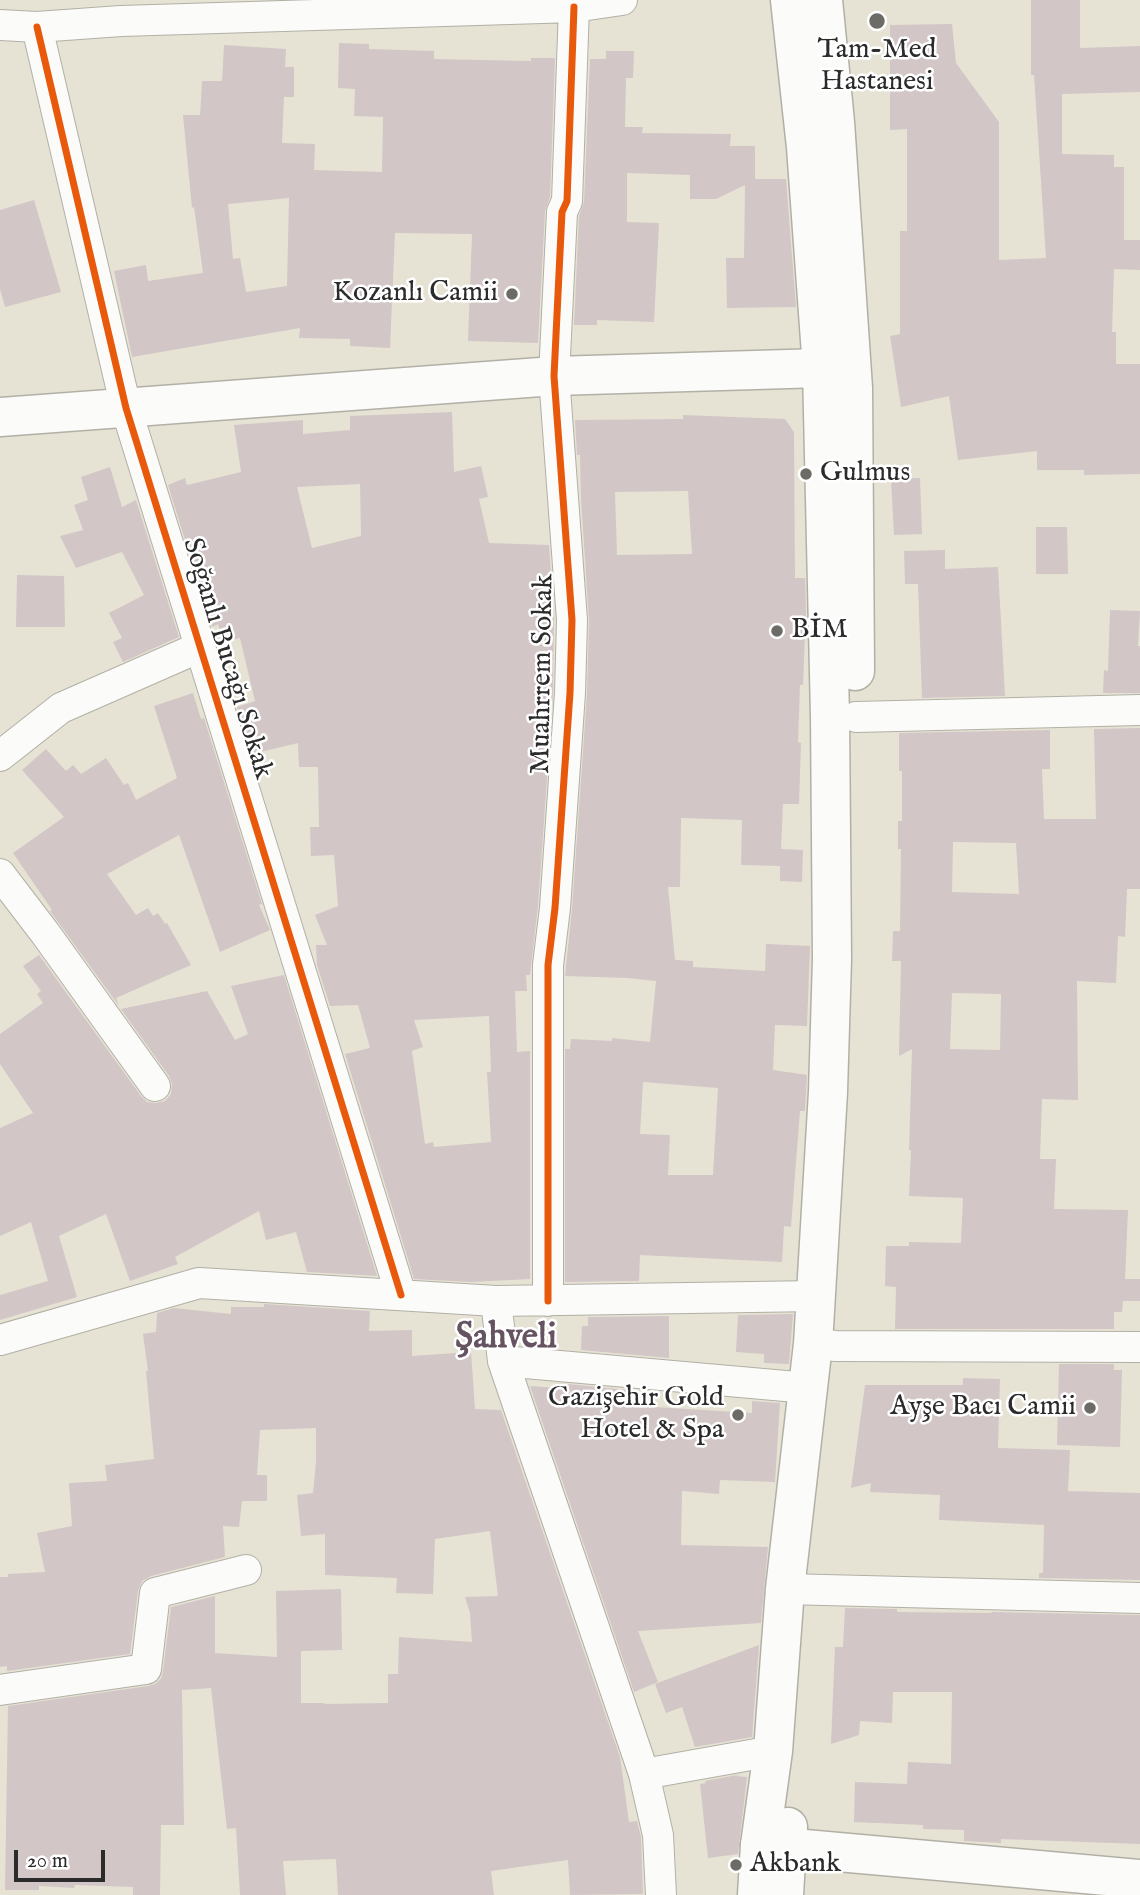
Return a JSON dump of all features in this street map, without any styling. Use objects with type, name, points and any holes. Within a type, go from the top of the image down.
[{"type":"main road","points":[[784,1895],[773,1846],[773,1751],[797,1590],[808,1388],[824,1345],[816,1296],[828,1092],[832,959],[830,716],[822,368],[806,148],[790,0]]},
{"type":"main road","points":[[757,1895],[773,1846],[824,1345],[854,876],[856,717],[853,388],[835,122],[823,0]]},
{"type":"main road","points":[[0,417],[554,376],[822,368]]},
{"type":"main road","points":[[773,1846],[1140,1879]]},
{"type":"street","points":[[0,25],[37,27],[161,20],[574,7],[622,0]]},
{"type":"street","name":"Muahrrem Sokak","points":[[548,1301],[548,965],[555,908],[569,707],[572,620],[554,376],[562,212],[567,201],[574,7]]},
{"type":"street","name":"Soğanlı Bucağı Sokak","points":[[37,27],[126,408],[401,1295]]},
{"type":"street","points":[[0,756],[61,708],[201,647]]},
{"type":"street","points":[[856,717],[1140,710]]},
{"type":"street","points":[[0,874],[155,1086]]},
{"type":"street","points":[[0,1339],[199,1283],[496,1301],[816,1296]]},
{"type":"street","points":[[496,1301],[503,1361],[644,1774],[658,1835],[661,1895]]},
{"type":"street","points":[[824,1345],[1140,1347]]},
{"type":"street","points":[[503,1361],[808,1388]]},
{"type":"street","points":[[0,1690],[146,1669],[155,1593],[246,1570]]},
{"type":"street","points":[[797,1590],[1140,1598]]},
{"type":"street","points":[[644,1774],[773,1751]]},
{"type":"building","points":[[1031,0],[1080,0],[1080,48],[1140,46],[1140,92],[1062,94],[1062,154],[1114,155],[1114,167],[1124,167],[1124,240],[1140,240],[1140,270],[1114,269],[1112,332],[1116,332],[1116,364],[1140,364],[1140,474],[1084,475],[1084,470],[1037,470],[1037,451],[958,460],[949,396],[901,407],[890,336],[900,334],[900,231],[907,231],[907,129],[890,130],[890,25],[952,24],[956,63],[999,122],[999,260],[1046,258],[1034,75],[1031,75]]},
{"type":"building","points":[[339,43],[369,44],[369,49],[434,51],[434,59],[531,61],[531,58],[555,58],[550,197],[545,211],[538,343],[468,341],[472,234],[395,233],[390,348],[350,346],[350,339],[299,338],[300,328],[132,357],[114,271],[146,265],[148,281],[203,273],[194,207],[192,208],[183,115],[200,115],[202,81],[222,81],[224,45],[286,49],[285,67],[294,67],[294,97],[284,97],[282,143],[315,144],[314,170],[382,172],[383,117],[354,116],[355,89],[338,88]],"holes":[[[289,198],[287,286],[246,292],[240,258],[233,259],[228,204]]]},
{"type":"building","points":[[606,51],[634,51],[633,78],[626,78],[625,127],[643,127],[642,133],[731,134],[730,146],[755,146],[755,179],[786,179],[796,307],[727,308],[726,258],[744,258],[745,185],[716,199],[690,199],[690,175],[627,173],[627,222],[659,223],[654,322],[597,320],[597,325],[574,325],[579,216],[584,202],[590,59],[606,59]]},
{"type":"building","points":[[34,200],[61,292],[5,307],[0,289],[0,210]]},
{"type":"building","points":[[452,412],[454,472],[481,466],[488,497],[479,499],[489,543],[549,545],[554,620],[553,692],[538,906],[530,975],[526,975],[527,991],[515,991],[517,1052],[530,1051],[530,1279],[471,1282],[414,1279],[345,1054],[370,1048],[358,1005],[330,1006],[317,965],[316,945],[327,945],[315,915],[338,906],[334,855],[311,856],[310,827],[319,827],[318,767],[299,767],[298,743],[252,754],[237,707],[255,701],[240,638],[223,642],[218,624],[212,627],[168,485],[185,478],[187,485],[241,472],[234,425],[303,420],[303,434],[350,430],[350,416]],"holes":[[[360,484],[361,536],[312,548],[297,487]],[[489,1016],[491,1072],[487,1072],[491,1142],[434,1147],[433,1142],[425,1144],[412,1051],[423,1047],[414,1020]]]},
{"type":"building","points":[[683,415],[785,419],[794,432],[795,578],[805,578],[806,613],[803,685],[800,685],[799,804],[783,804],[781,849],[803,850],[802,882],[780,881],[780,866],[741,865],[742,820],[681,818],[680,887],[668,887],[675,960],[693,961],[693,967],[765,971],[766,944],[810,946],[807,1026],[775,1025],[773,1070],[807,1075],[805,1111],[800,1111],[791,1227],[784,1226],[782,1262],[640,1255],[639,1281],[565,1282],[565,1049],[570,1049],[571,1039],[612,1041],[612,1038],[650,1042],[656,981],[565,976],[587,694],[589,620],[580,455],[577,455],[575,420],[683,419]],"holes":[[[688,491],[692,554],[617,555],[615,492]],[[643,1082],[718,1088],[713,1175],[668,1175],[670,1135],[640,1134]]]},
{"type":"building","points":[[110,467],[122,507],[136,500],[179,637],[123,662],[113,642],[122,638],[109,613],[144,595],[122,552],[76,568],[60,536],[83,530],[74,505],[88,500],[81,477]]},
{"type":"building","points":[[920,478],[922,534],[894,535],[891,479]]},
{"type":"building","points":[[1036,527],[1067,527],[1068,574],[1036,574]]},
{"type":"building","points":[[945,550],[945,569],[998,567],[1005,696],[922,698],[918,584],[905,584],[904,551]]},
{"type":"building","points":[[17,575],[64,576],[65,627],[16,627]]},
{"type":"building","points":[[1110,610],[1140,611],[1140,693],[1103,693],[1104,670],[1108,671]]},
{"type":"building","points":[[193,693],[201,719],[204,718],[262,904],[259,905],[270,930],[220,952],[179,835],[107,874],[136,915],[148,908],[153,916],[158,913],[165,924],[167,923],[191,965],[116,998],[119,1006],[50,911],[52,910],[13,853],[64,817],[22,770],[46,749],[66,771],[73,765],[81,774],[106,758],[124,785],[128,783],[136,800],[177,778],[154,706]]},
{"type":"building","points":[[1140,728],[1140,889],[1127,889],[1125,937],[1118,936],[1116,983],[1077,981],[1078,1100],[1042,1099],[1040,1159],[1056,1159],[1054,1209],[1128,1210],[1125,1279],[1140,1279],[1140,1301],[1123,1301],[1122,1312],[1114,1312],[1114,1329],[895,1329],[896,1287],[885,1286],[886,1246],[909,1246],[909,1242],[961,1243],[963,1198],[909,1196],[912,1049],[899,1056],[901,961],[892,961],[893,931],[900,931],[901,849],[898,849],[898,821],[902,821],[902,771],[899,771],[899,733],[1050,730],[1050,769],[1042,769],[1044,819],[1096,819],[1094,729]],"holes":[[[953,842],[1016,843],[1019,894],[952,892]],[[952,993],[1001,994],[1000,1050],[950,1049]]]},
{"type":"building","points":[[39,955],[141,1096],[147,1102],[156,1103],[165,1101],[171,1094],[172,1084],[121,1009],[207,991],[235,1040],[248,1034],[231,986],[284,975],[377,1276],[307,1272],[296,1232],[266,1240],[259,1211],[175,1257],[178,1264],[130,1281],[106,1214],[59,1236],[77,1297],[0,1320],[0,1295],[48,1281],[31,1222],[0,1236],[0,1128],[33,1113],[0,1064],[0,1034],[43,1003],[37,994],[41,991],[23,966]]},
{"type":"building","points":[[264,1304],[370,1311],[369,1331],[412,1330],[412,1356],[471,1352],[475,1409],[501,1410],[620,1757],[629,1822],[637,1821],[641,1837],[643,1894],[570,1895],[568,1860],[491,1871],[494,1895],[338,1895],[336,1859],[283,1861],[286,1895],[240,1895],[236,1828],[227,1829],[211,1688],[182,1690],[184,1825],[161,1825],[160,1895],[133,1895],[133,1887],[75,1885],[74,1888],[39,1886],[39,1890],[5,1890],[8,1706],[155,1684],[161,1679],[163,1671],[171,1607],[215,1596],[215,1653],[277,1657],[276,1591],[341,1589],[342,1650],[301,1651],[301,1703],[388,1703],[388,1674],[398,1674],[399,1637],[472,1642],[470,1613],[465,1597],[498,1596],[490,1531],[435,1539],[433,1594],[396,1593],[397,1578],[325,1575],[325,1534],[301,1536],[297,1495],[313,1493],[316,1428],[260,1430],[257,1475],[267,1475],[267,1501],[242,1501],[239,1527],[223,1526],[225,1557],[151,1576],[142,1581],[138,1591],[130,1654],[7,1671],[7,1666],[0,1667],[0,1577],[45,1572],[37,1533],[72,1526],[69,1483],[107,1481],[105,1465],[154,1459],[143,1334],[156,1332],[157,1313],[174,1308],[231,1314],[231,1307],[264,1307]]},
{"type":"building","points":[[793,1314],[789,1364],[764,1363],[764,1354],[736,1352],[738,1315]]},
{"type":"building","points":[[669,1316],[669,1358],[581,1350],[582,1326],[588,1326],[588,1317]]},
{"type":"building","name":"Ayşe Bacı Camii","points":[[1059,1364],[1114,1364],[1114,1370],[1122,1370],[1120,1447],[1057,1445]]},
{"type":"building","points":[[963,1378],[1000,1379],[998,1448],[1070,1450],[1068,1491],[1140,1493],[1140,1580],[1039,1578],[1039,1573],[1043,1573],[1044,1525],[939,1520],[940,1495],[870,1492],[871,1483],[851,1488],[865,1385],[963,1385]]},
{"type":"building","points":[[558,1383],[638,1391],[638,1406],[752,1413],[752,1401],[780,1403],[775,1482],[720,1480],[719,1494],[682,1491],[681,1545],[768,1547],[761,1623],[638,1631],[658,1682],[634,1692],[530,1386],[558,1388]]},
{"type":"building","points":[[845,1608],[897,1609],[897,1612],[1140,1615],[1140,1844],[1001,1839],[1001,1843],[964,1841],[964,1830],[854,1822],[855,1782],[907,1784],[908,1762],[951,1764],[952,1692],[893,1692],[892,1723],[860,1721],[859,1735],[831,1744],[835,1647],[843,1647]]},
{"type":"building","points":[[759,1645],[752,1737],[695,1747],[682,1707],[666,1713],[655,1684]]},
{"type":"building","points":[[742,1774],[736,1776],[747,1777],[738,1854],[708,1858],[700,1784]]},
{"type":"cycle path","points":[[548,1301],[548,965],[555,908],[570,693],[572,620],[554,376],[562,212],[567,201],[574,7]]},
{"type":"cycle path","points":[[37,27],[126,408],[401,1295]]},
{"type":"place","name":"Tam-Med Hastanesi","points":[[877,21]]},
{"type":"place","name":"Kozanlı Camii","points":[[512,294]]},
{"type":"place","name":"Gulmus","points":[[806,474]]},
{"type":"place","name":"BİM","points":[[777,631]]},
{"type":"place","name":"Ayşe Bacı Camii","points":[[1090,1408]]},
{"type":"place","name":"Gazişehir Gold Hotel & Spa","points":[[738,1415]]},
{"type":"place","name":"Akbank","points":[[736,1865]]},
{"type":"district","name":"Şahveli","points":[[506,1340]]}]
